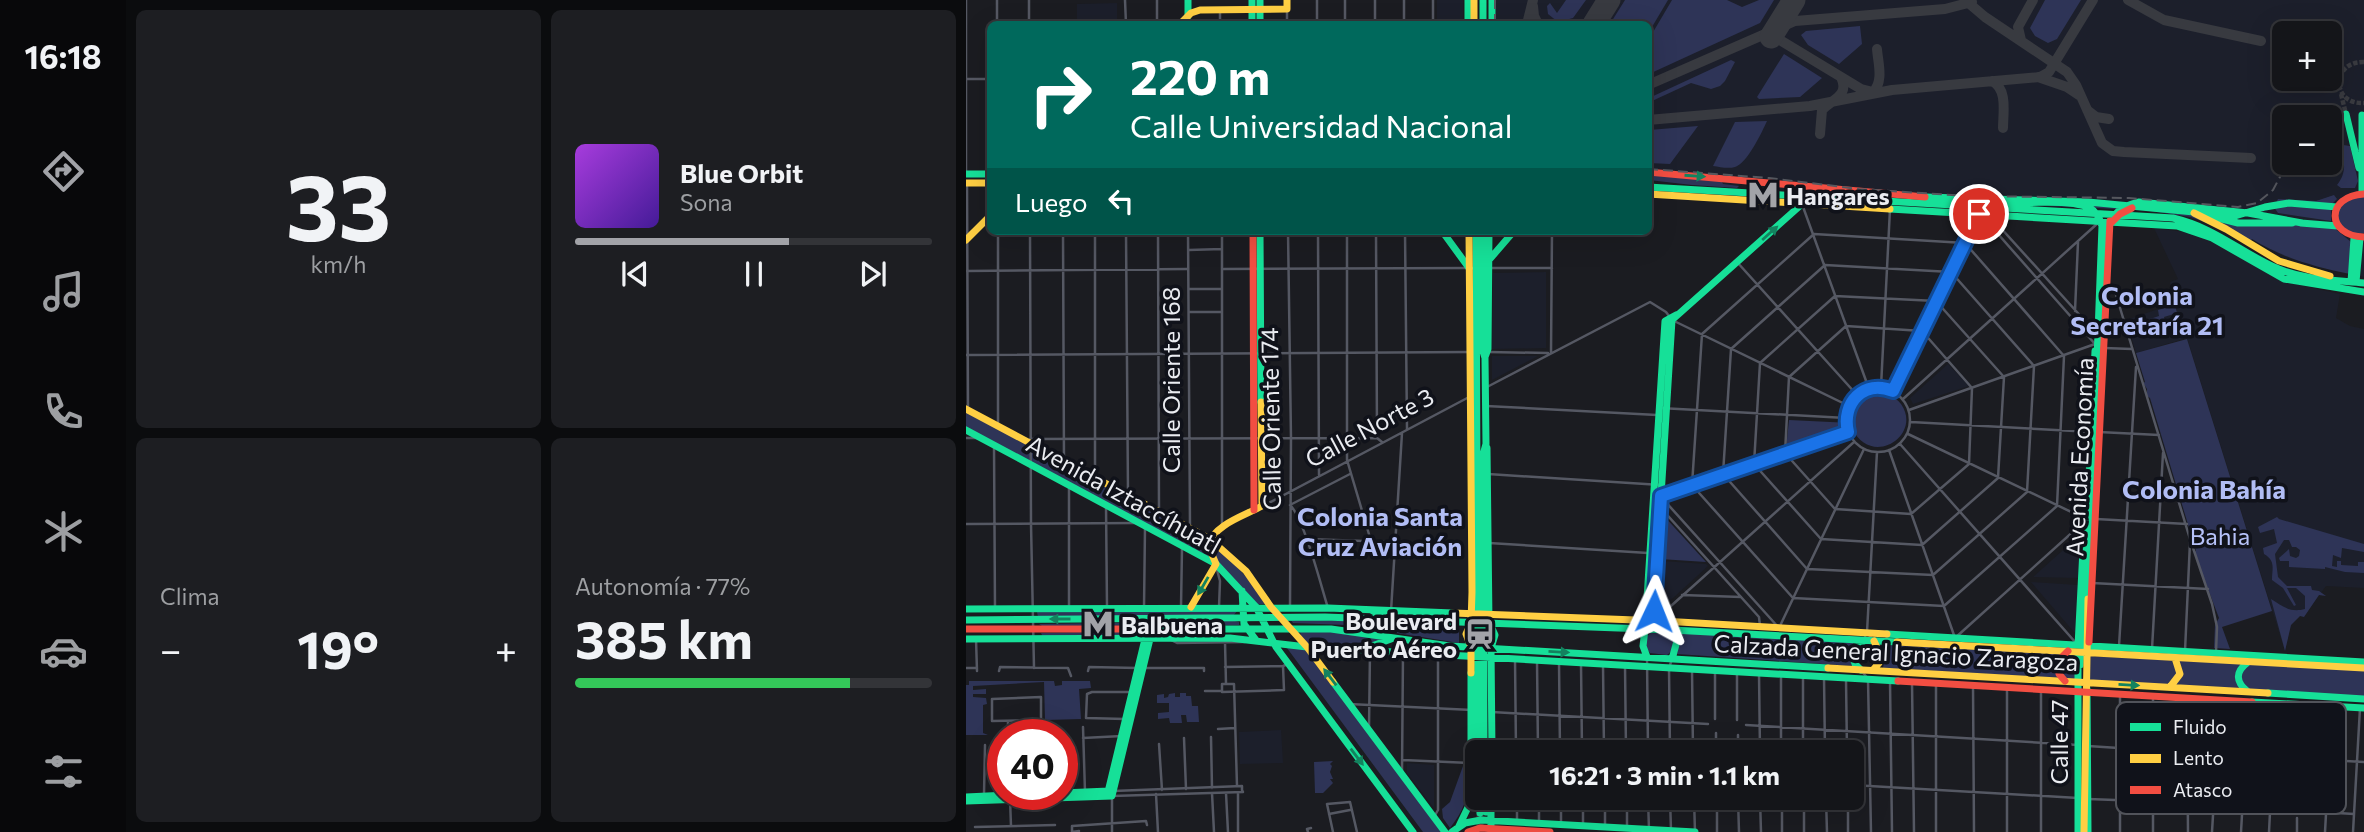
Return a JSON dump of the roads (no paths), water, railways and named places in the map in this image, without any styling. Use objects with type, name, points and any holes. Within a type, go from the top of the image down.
[{"type":"main road","points":[[1188,0],[1188,20]]},
{"type":"main road","points":[[1252,0],[1258,21]]},
{"type":"main road","points":[[1253,21],[1259,0]]},
{"type":"main road","points":[[1188,20],[1199,10],[1287,9],[1287,0]]},
{"type":"main road","points":[[1468,0],[1468,21]]},
{"type":"main road","points":[[1474,0],[1474,21]]},
{"type":"main road","points":[[1483,0],[1483,21]]},
{"type":"main road","points":[[1492,0],[1492,21]]},
{"type":"main road","points":[[2346,114],[2361,175]]},
{"type":"main road","points":[[2094,432],[2102,355],[2099,345],[2106,236],[2116,217],[2128,209],[2140,207],[2235,216],[2289,203],[2333,206],[2347,196],[2363,194],[2362,116]]},
{"type":"main road","points":[[1652,173],[1753,180],[1881,194],[2088,202],[2194,212],[2238,223],[2338,226]]},
{"type":"main road","points":[[966,178],[987,174]]},
{"type":"main road","points":[[966,178],[987,182]]},
{"type":"main road","points":[[1652,187],[2164,225],[2194,230],[2219,241],[2279,277],[2295,282],[2364,292]]},
{"type":"main road","points":[[1652,194],[1891,209],[2158,216],[2189,221],[2226,237],[2282,270],[2357,283]]},
{"type":"main road","points":[[2103,237],[2113,216],[2133,203],[2230,211],[2302,223]]},
{"type":"main road","points":[[1647,657],[1643,646],[1673,317],[1802,204]]},
{"type":"main road","points":[[1983,212],[2001,204],[2088,207],[2097,213],[2101,220],[2103,237],[2085,669],[2086,832]]},
{"type":"main road","points":[[2333,206],[2338,226],[2344,234],[2359,237],[2357,283]]},
{"type":"main road","points":[[2194,213],[2291,265],[2357,283]]},
{"type":"main road","points":[[967,240],[987,219]]},
{"type":"main road","name":"Avenida Economía","points":[[2099,345],[2095,332],[2100,221]]},
{"type":"main road","name":"Avenida Economía","points":[[2088,649],[2092,583],[2094,432],[2110,221]]},
{"type":"main road","points":[[1253,235],[1256,269],[1258,508]]},
{"type":"main road","points":[[1256,269],[1260,235]]},
{"type":"main road","points":[[1445,235],[1469,268]]},
{"type":"main road","points":[[1469,235],[1472,592],[1471,618],[1466,634],[1471,647],[1471,740]]},
{"type":"main road","points":[[1476,235],[1477,431],[1489,618],[1495,635],[1491,648],[1490,740]]},
{"type":"main road","points":[[1482,235],[1482,348],[1486,355]]},
{"type":"main road","points":[[1487,740],[1481,704],[1483,543],[1488,474],[1485,387],[1489,235]]},
{"type":"main road","points":[[1488,264],[1511,235]]},
{"type":"main road","points":[[1470,306],[1476,296]]},
{"type":"main road","name":"Avenida Iztaccíhuatl","points":[[967,410],[1030,441],[1064,462],[1210,539],[1245,571],[1271,607],[1307,647],[1445,832]]},
{"type":"main road","points":[[1471,422],[1477,431]]},
{"type":"main road","name":"Avenida Iztaccíhuatl","points":[[966,430],[1216,564],[1256,607],[1288,666],[1413,832]]},
{"type":"main road","points":[[1478,740],[1484,677],[1483,455],[1486,444]]},
{"type":"main road","points":[[1659,485],[1661,496],[1654,608],[1672,629],[1677,641],[1672,659]]},
{"type":"main road","name":"Calle Norte 3","points":[[1210,539],[1222,528],[1258,508]]},
{"type":"main road","points":[[2079,796],[2080,669],[2086,554],[2091,519]]},
{"type":"main road","name":"Avenida Economía","points":[[2078,649],[2084,530],[2091,519]]},
{"type":"main road","points":[[1190,608],[1216,564],[1209,551],[1210,539]]},
{"type":"main road","points":[[1242,590],[1244,628],[1259,642]]},
{"type":"main road","points":[[1472,592],[1479,596],[1489,592]]},
{"type":"main road","name":"Calzada General Ignacio Zaragoza","points":[[966,609],[1290,607],[1391,611],[1471,618]]},
{"type":"main road","points":[[1371,610],[1398,620]]},
{"type":"main road","name":"Calzada General Ignacio Zaragoza","points":[[966,620],[1325,617],[1646,622],[1672,629],[2068,651],[2078,649]]},
{"type":"main road","name":"Calzada General Ignacio Zaragoza","points":[[1646,622],[1660,618],[1868,638],[1955,638],[2078,649],[2119,646],[2364,662]]},
{"type":"main road","points":[[1151,628],[1187,638]]},
{"type":"main road","name":"Calzada General Ignacio Zaragoza","points":[[966,629],[1345,629],[1437,645],[2364,699]]},
{"type":"main road","points":[[2078,630],[2083,634],[2089,630]]},
{"type":"main road","name":"Calzada General Ignacio Zaragoza","points":[[966,639],[1230,638],[1370,651],[2248,702]]},
{"type":"main road","points":[[1361,650],[1398,638]]},
{"type":"main road","points":[[1861,670],[1852,655],[1856,647],[1868,638],[1879,647],[1882,656],[1881,662],[1873,670]]},
{"type":"main road","points":[[1124,736],[1147,639]]},
{"type":"main road","name":"Calle 47","points":[[2078,649],[2078,832]]},
{"type":"main road","name":"Calle 47","points":[[2086,832],[2088,649]]},
{"type":"main road","name":"Calzada General Ignacio Zaragoza","points":[[2088,649],[2175,658],[2364,668]]},
{"type":"main road","points":[[2066,681],[2059,674],[2058,662],[2068,651]]},
{"type":"main road","points":[[2170,687],[2180,679],[2181,672],[2175,658]]},
{"type":"main road","points":[[2249,692],[2240,685],[2237,678],[2241,667],[2250,662]]},
{"type":"main road","points":[[1484,677],[1488,685],[1489,740]]},
{"type":"main road","points":[[1110,794],[1135,687]]},
{"type":"main road","points":[[2077,706],[2083,701],[2088,706]]},
{"type":"main road","points":[[1475,740],[1478,729]]},
{"type":"main road","points":[[1078,793],[1110,794]]},
{"type":"main road","points":[[1078,794],[1110,794]]},
{"type":"main road","points":[[969,799],[984,796]]},
{"type":"main road","points":[[969,799],[987,798]]},
{"type":"main road","points":[[1455,829],[1466,810]]},
{"type":"main road","points":[[1455,829],[1483,824],[1550,832]]},
{"type":"main road","points":[[1540,829],[1561,824],[1695,832]]},
{"type":"street","points":[[966,0],[967,410]]},
{"type":"street","points":[[997,0],[997,21]]},
{"type":"street","points":[[1029,0],[1029,21]]},
{"type":"street","points":[[1125,0],[1125,21]]},
{"type":"street","points":[[1157,0],[1157,21]]},
{"type":"street","points":[[1317,0],[1317,21]]},
{"type":"street","points":[[1345,0],[1345,21]]},
{"type":"street","points":[[1375,0],[1375,21]]},
{"type":"street","points":[[1404,0],[1404,21]]},
{"type":"street","points":[[1433,0],[1433,21]]},
{"type":"street","points":[[1220,9],[1220,21]]},
{"type":"street","points":[[1287,9],[1287,21]]},
{"type":"street","points":[[966,79],[987,79]]},
{"type":"street","points":[[1802,204],[1869,389]]},
{"type":"street","points":[[1881,387],[1891,209]]},
{"type":"street","points":[[1893,391],[1965,243],[1983,212]]},
{"type":"street","points":[[1983,212],[2095,332]]},
{"type":"street","points":[[1983,212],[2037,278],[2099,345]]},
{"type":"street","points":[[1903,399],[2100,221]]},
{"type":"street","points":[[1814,234],[1965,243],[2064,356],[2057,506],[1944,606],[1793,598],[1692,485],[1702,334],[1814,234]]},
{"type":"street","points":[[998,235],[998,426]]},
{"type":"street","points":[[1030,235],[1034,668]]},
{"type":"street","points":[[1063,235],[1064,462]]},
{"type":"street","points":[[1095,235],[1095,478]]},
{"type":"street","points":[[1126,235],[1128,496]]},
{"type":"street","points":[[1158,235],[1158,513]]},
{"type":"street","name":"Calle Oriente 168","points":[[1188,235],[1190,528]]},
{"type":"street","points":[[1222,235],[1222,528]]},
{"type":"street","name":"Calle Oriente 174","points":[[1288,235],[1290,607]]},
{"type":"street","points":[[1318,235],[1319,475]]},
{"type":"street","points":[[1347,235],[1348,460],[1371,541]]},
{"type":"street","points":[[1376,235],[1377,438]]},
{"type":"street","points":[[1405,235],[1407,429]]},
{"type":"street","points":[[1551,353],[1552,235]]},
{"type":"street","points":[[2075,311],[2078,242]]},
{"type":"street","points":[[1189,250],[1222,249]]},
{"type":"street","points":[[1737,262],[1857,395]]},
{"type":"street","points":[[1488,264],[1552,268]]},
{"type":"street","points":[[1825,265],[1951,272],[2034,366],[2027,492],[1933,575],[1807,569],[1723,474],[1731,349],[1825,265]]},
{"type":"street","points":[[1223,269],[1469,268]]},
{"type":"street","points":[[966,271],[1188,269]]},
{"type":"street","points":[[2107,286],[2114,288],[2190,539],[2208,589],[2217,622],[2216,652]]},
{"type":"street","points":[[1189,289],[1222,289]]},
{"type":"street","points":[[1835,296],[1936,301],[2004,377],[1998,478],[1922,545],[1821,539],[1754,464],[1760,363],[1835,296]]},
{"type":"street","points":[[1485,387],[1645,303],[1655,304],[1702,334],[1849,406]]},
{"type":"street","points":[[1189,312],[1222,312]]},
{"type":"street","points":[[1846,326],[1922,331],[1972,387],[1969,464],[1911,514],[1835,509],[1785,453],[1789,377],[1846,326]]},
{"type":"street","points":[[1909,410],[2099,345],[2132,349]]},
{"type":"street","points":[[967,355],[1470,352]]},
{"type":"street","points":[[1486,355],[1551,353]]},
{"type":"street","points":[[2119,646],[2136,364]]},
{"type":"street","points":[[1881,387],[1893,391],[1903,399],[1911,422],[1908,434],[1900,444],[1877,452],[1864,449],[1854,442],[1848,432],[1846,418],[1849,406],[1857,395],[1881,387]]},
{"type":"street","name":"Calle Norte 3","points":[[1258,508],[1471,396]]},
{"type":"street","points":[[1486,406],[1663,412],[1697,410],[1846,418]]},
{"type":"street","points":[[1911,422],[2160,436]]},
{"type":"street","points":[[1391,611],[1402,431]]},
{"type":"street","points":[[1848,432],[1661,496],[1779,628],[1864,449]]},
{"type":"street","points":[[1908,434],[2057,506],[2091,519],[2187,524]]},
{"type":"street","points":[[966,438],[979,437]]},
{"type":"street","points":[[1030,441],[1377,438],[1382,442]]},
{"type":"street","points":[[1660,618],[1682,595],[1854,442]]},
{"type":"street","points":[[1900,444],[2074,638],[2078,649]]},
{"type":"street","points":[[994,445],[995,610]]},
{"type":"street","points":[[1889,450],[1955,638],[2091,519]]},
{"type":"street","points":[[2152,649],[2163,450]]},
{"type":"street","points":[[1868,638],[1877,452]]},
{"type":"street","points":[[1328,608],[1295,509],[1290,505],[1350,474]]},
{"type":"street","points":[[1488,474],[1659,485]]},
{"type":"street","points":[[1069,485],[1069,609]]},
{"type":"street","points":[[1106,505],[1107,608]]},
{"type":"street","points":[[1660,507],[1759,617],[1760,626]]},
{"type":"street","points":[[966,524],[1142,524],[1144,608]]},
{"type":"street","points":[[1306,539],[1395,542]]},
{"type":"street","points":[[2185,650],[2190,539]]},
{"type":"street","points":[[1483,543],[1652,553]]},
{"type":"street","points":[[1181,607],[1182,545]]},
{"type":"street","points":[[1216,564],[1220,581],[1219,607]]},
{"type":"street","points":[[2092,583],[2208,589]]},
{"type":"street","points":[[1682,595],[1741,597]]},
{"type":"street","points":[[1168,638],[1177,643],[1259,642]]},
{"type":"street","points":[[966,668],[977,669],[976,639]]},
{"type":"street","points":[[1225,642],[1226,684]]},
{"type":"street","points":[[1369,730],[1370,651]]},
{"type":"street","points":[[1401,774],[1404,760],[1403,653]]},
{"type":"street","points":[[1434,817],[1438,810],[1438,655]]},
{"type":"street","points":[[1647,657],[1648,740]]},
{"type":"street","points":[[1515,659],[1516,740]]},
{"type":"street","points":[[1670,740],[1669,668],[1672,659]]},
{"type":"street","points":[[1537,660],[1538,740]]},
{"type":"street","points":[[1559,662],[1560,740]]},
{"type":"street","points":[[1581,663],[1582,740]]},
{"type":"street","points":[[1603,664],[1604,740]]},
{"type":"street","points":[[1625,665],[1626,740]]},
{"type":"street","points":[[1225,667],[1288,666]]},
{"type":"street","points":[[1205,691],[1284,690],[1283,674],[1288,666]]},
{"type":"street","points":[[1283,674],[1288,666]]},
{"type":"street","points":[[999,671],[1000,667],[1069,668],[1071,676]]},
{"type":"street","points":[[1088,671],[1089,667],[1204,668],[1204,671]]},
{"type":"street","points":[[1692,669],[1693,740]]},
{"type":"street","points":[[1861,670],[1868,679],[1871,832]]},
{"type":"street","points":[[1715,671],[1715,719]]},
{"type":"street","points":[[1737,672],[1737,720]]},
{"type":"street","points":[[1759,673],[1760,740]]},
{"type":"street","points":[[1781,675],[1781,740]]},
{"type":"street","points":[[1802,676],[1803,740]]},
{"type":"street","points":[[1824,677],[1825,740]]},
{"type":"street","points":[[1846,678],[1847,740]]},
{"type":"street","points":[[1890,680],[1892,832]]},
{"type":"street","points":[[1912,681],[1914,832]]},
{"type":"street","points":[[1936,683],[1936,832]]},
{"type":"street","points":[[1222,691],[1222,684],[1234,684],[1237,786]]},
{"type":"street","points":[[1973,685],[1974,832]]},
{"type":"street","points":[[1126,719],[1086,718],[1087,694],[1135,687]]},
{"type":"street","points":[[2007,687],[2007,832]]},
{"type":"street","points":[[2041,689],[2041,832]]},
{"type":"street","points":[[2120,693],[2120,702]]},
{"type":"street","points":[[2153,695],[2153,702]]},
{"type":"street","points":[[2187,697],[2187,702]]},
{"type":"street","points":[[992,719],[992,699],[1041,698],[1041,719]]},
{"type":"street","points":[[1349,704],[1472,710]]},
{"type":"street","points":[[2353,832],[2362,708]]},
{"type":"street","points":[[1492,712],[1708,723]]},
{"type":"street","points":[[1745,726],[2078,745]]},
{"type":"street","points":[[1083,727],[1084,792]]},
{"type":"street","points":[[1218,729],[1235,729]]},
{"type":"street","points":[[1716,733],[1716,740]]},
{"type":"street","points":[[1738,735],[1738,740]]},
{"type":"street","points":[[1083,738],[1124,736]]},
{"type":"street","points":[[1211,737],[1214,832]]},
{"type":"street","points":[[1184,738],[1186,789]]},
{"type":"street","points":[[1159,744],[1162,790]]},
{"type":"street","points":[[984,796],[985,745]]},
{"type":"street","points":[[2088,746],[2116,748]]},
{"type":"street","points":[[1404,760],[1465,763]]},
{"type":"street","points":[[2346,761],[2364,762]]},
{"type":"street","points":[[1110,794],[1156,794],[1174,791],[1186,789],[1212,790],[1226,793],[1242,792],[1242,786],[1212,790],[1174,791],[1162,790],[1110,794]]},
{"type":"street","points":[[1864,786],[2079,796]]},
{"type":"street","points":[[1237,792],[1238,832]]},
{"type":"street","points":[[1226,793],[1228,832]]},
{"type":"street","points":[[1110,794],[1112,832]]},
{"type":"street","points":[[1156,794],[1158,832]]},
{"type":"street","points":[[2088,799],[2115,800]]},
{"type":"street","points":[[1333,832],[1327,804],[1350,802],[1357,832]]},
{"type":"street","points":[[1010,810],[1011,826]]},
{"type":"street","points":[[1329,814],[1352,810]]},
{"type":"street","points":[[1517,810],[1517,828]]},
{"type":"street","points":[[1539,810],[1540,829]]},
{"type":"street","points":[[1561,810],[1561,824]]},
{"type":"street","points":[[1583,810],[1583,825]]},
{"type":"street","points":[[1605,810],[1605,827]]},
{"type":"street","points":[[1627,810],[1627,828]]},
{"type":"street","points":[[1648,810],[1649,831]]},
{"type":"street","points":[[1670,810],[1671,831]]},
{"type":"street","points":[[1694,810],[1695,832]]},
{"type":"street","points":[[1717,810],[1717,832]]},
{"type":"street","points":[[1738,810],[1739,832]]},
{"type":"street","points":[[1760,810],[1761,832]]},
{"type":"street","points":[[1782,810],[1782,832]]},
{"type":"street","points":[[1804,810],[1804,832]]},
{"type":"street","points":[[1826,810],[1826,832]]},
{"type":"street","points":[[1848,810],[1848,832]]},
{"type":"street","points":[[2120,814],[2120,832]]},
{"type":"street","points":[[2153,814],[2153,832]]},
{"type":"street","points":[[2188,814],[2188,832]]},
{"type":"street","points":[[2212,832],[2213,814]]},
{"type":"street","points":[[2241,832],[2242,814]]},
{"type":"street","points":[[2269,832],[2270,814]]},
{"type":"street","points":[[2325,832],[2326,814]]},
{"type":"street","points":[[2346,814],[2354,814]]},
{"type":"street","points":[[2297,818],[2297,832]]},
{"type":"street","points":[[1079,825],[1079,832],[1072,832],[1072,826],[1079,825],[1146,821],[1147,825]]},
{"type":"street","points":[[975,827],[1055,825]]},
{"type":"tunnel","points":[[2364,62],[2345,68],[2339,83],[2345,97],[2353,102],[2364,103]]},
{"type":"tunnel","points":[[2341,94],[2346,114]]},
{"type":"tunnel","points":[[1480,813],[1480,832]]},
{"type":"railway","points":[[1495,0],[1495,21]]},
{"type":"railway","points":[[1652,169],[1769,178],[1859,189],[1968,196],[2129,198],[2238,207],[2257,203],[2273,190],[2281,175]]},
{"type":"place","name":"Hangares","points":[[1763,195]]},
{"type":"place","name":"Balbuena","points":[[1098,624]]},
{"type":"place","name":"Boulevard Puerto Aéreo","points":[[1480,634]]},
{"type":"district","name":"Colonia Secretaría 21","points":[[2147,309]]},
{"type":"district","name":"Colonia Bahía","points":[[2204,488]]},
{"type":"district","name":"Colonia Santa Cruz Aviación","points":[[1380,530]]},
{"type":"park label","name":"Bahia","points":[[2220,535]]}]
